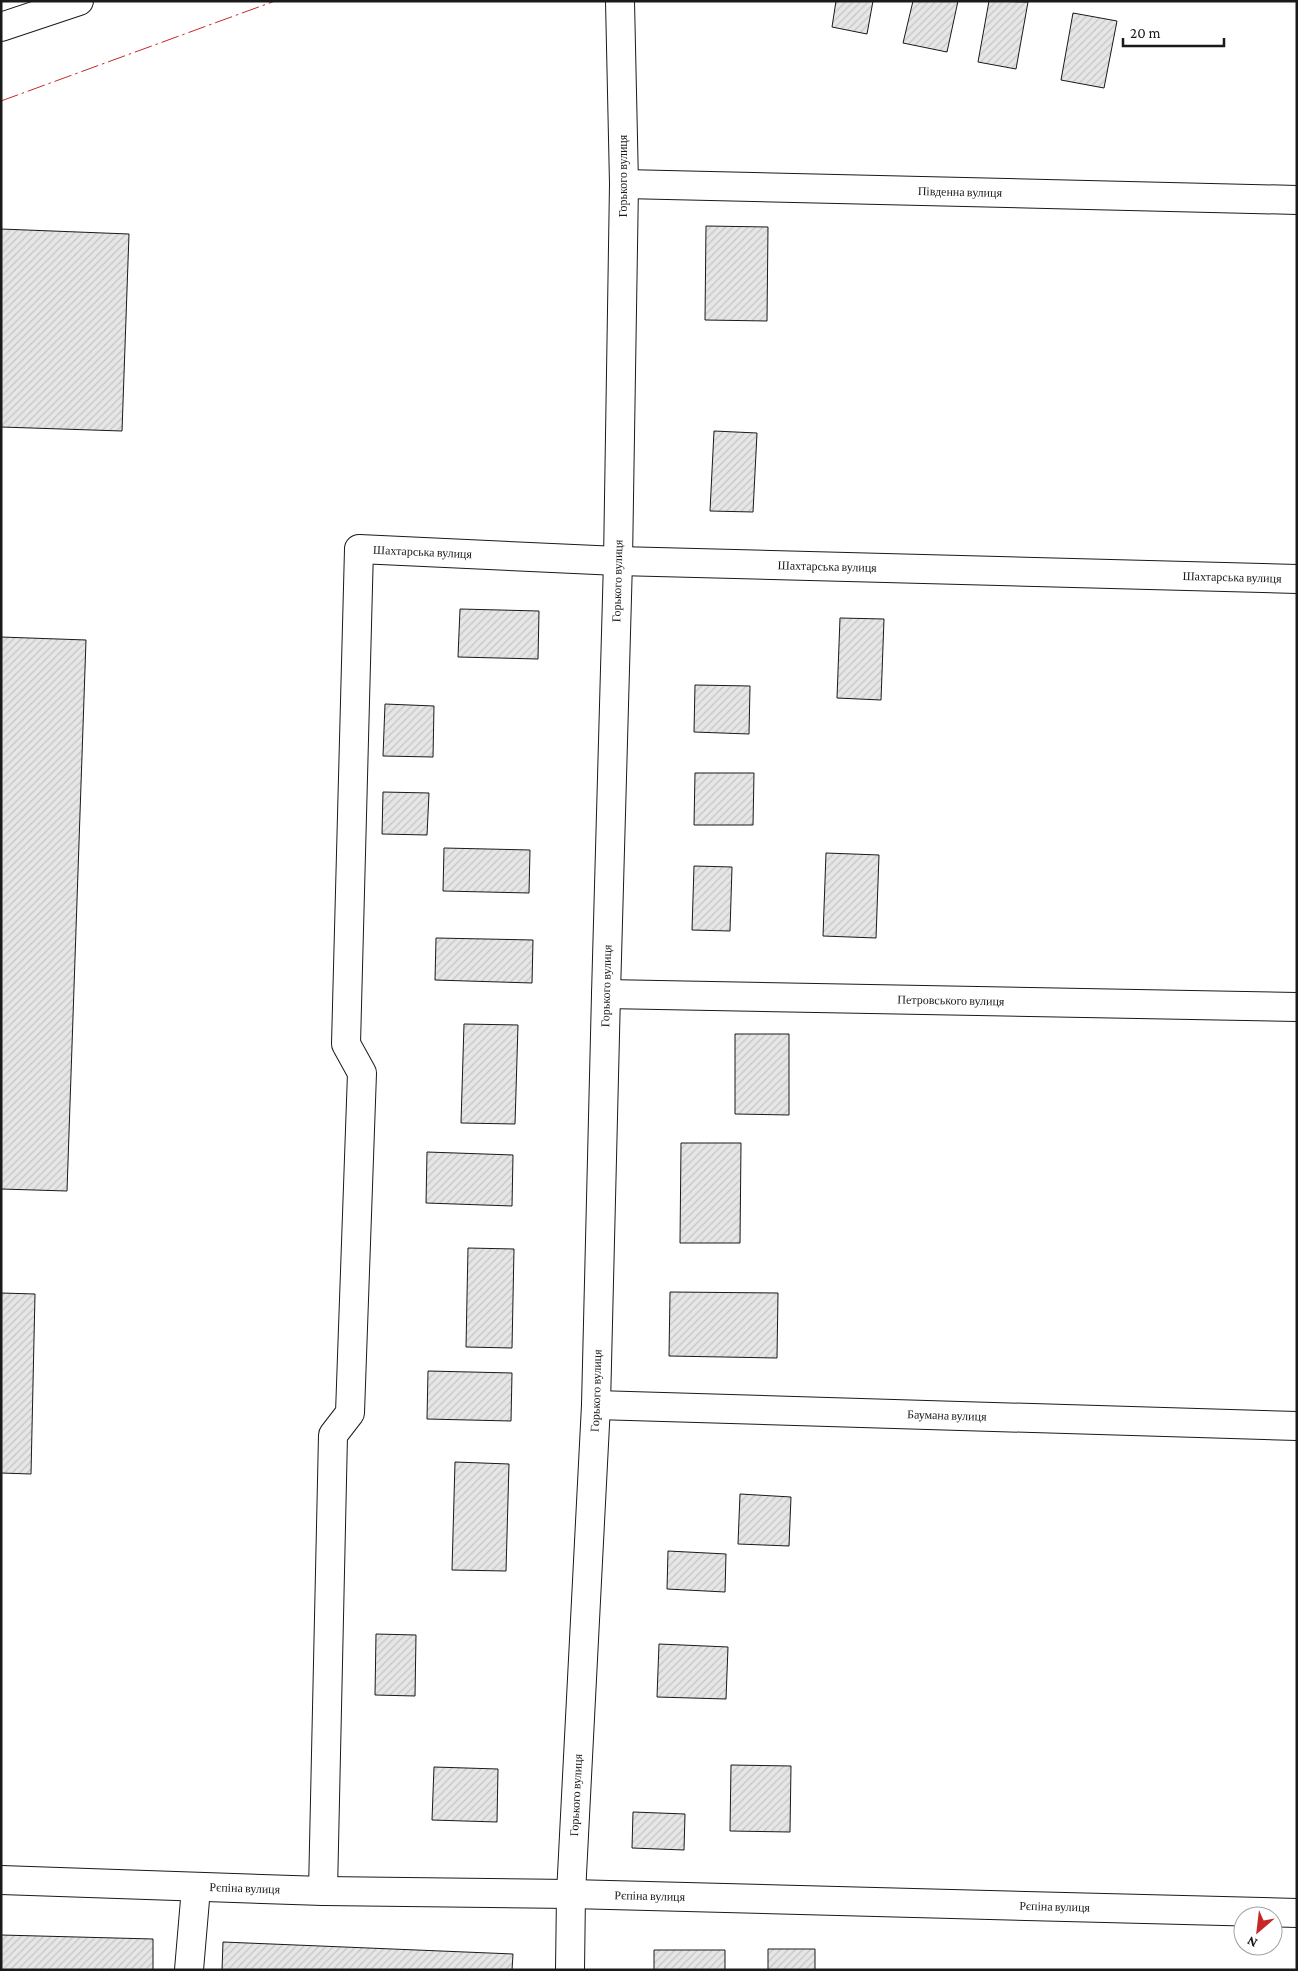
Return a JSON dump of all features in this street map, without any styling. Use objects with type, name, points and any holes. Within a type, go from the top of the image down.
[{"type":"street","points":[[1,27],[79,1]]},
{"type":"street","name":"Горького вулиця","points":[[570,1970],[571,1894],[596,1405],[618,561],[624,184],[620,1]]},
{"type":"street","name":"Південна вулиця","points":[[624,184],[1297,200]]},
{"type":"street","name":"Шахтарська вулиця","points":[[323,1891],[333,1436],[350,1413],[362,1073],[346,1044],[359,549],[618,561],[1297,579]]},
{"type":"street","name":"Петровського вулиця","points":[[606,994],[1297,1007]]},
{"type":"street","name":"Баумана вулиця","points":[[596,1405],[1297,1426]]},
{"type":"street","name":"Рєпіна вулиця","points":[[1,1880],[196,1888],[571,1894],[1297,1912]]},
{"type":"street","points":[[189,1970],[196,1888]]},
{"type":"building","points":[[836,1],[873,1],[867,34],[832,27]]},
{"type":"building","points":[[913,1],[958,1],[947,52],[903,43]]},
{"type":"building","points":[[989,1],[1028,2],[1016,69],[978,62]]},
{"type":"building","points":[[1073,13],[1117,21],[1104,88],[1061,80]]},
{"type":"building","points":[[706,226],[768,227],[767,321],[705,320]]},
{"type":"building","points":[[1,229],[129,234],[122,431],[1,427]]},
{"type":"building","points":[[714,431],[757,433],[753,512],[710,511]]},
{"type":"building","points":[[460,609],[539,611],[538,659],[458,657]]},
{"type":"building","points":[[840,618],[884,619],[881,700],[837,698]]},
{"type":"building","points":[[1,637],[86,640],[67,1191],[1,1189]]},
{"type":"building","points":[[695,685],[750,686],[749,734],[694,732]]},
{"type":"building","points":[[385,704],[434,706],[433,757],[383,756]]},
{"type":"building","points":[[695,773],[754,773],[753,825],[694,825]]},
{"type":"building","points":[[383,792],[429,793],[427,835],[382,834]]},
{"type":"building","points":[[444,848],[530,850],[529,893],[443,891]]},
{"type":"building","points":[[826,853],[879,855],[876,938],[823,936]]},
{"type":"building","points":[[694,866],[732,867],[730,931],[692,930]]},
{"type":"building","points":[[436,938],[533,940],[532,983],[435,980]]},
{"type":"building","points":[[464,1024],[518,1025],[515,1124],[461,1123]]},
{"type":"building","points":[[735,1034],[789,1034],[789,1115],[735,1114]]},
{"type":"building","points":[[681,1143],[741,1143],[740,1243],[680,1243]]},
{"type":"building","points":[[427,1152],[513,1155],[512,1206],[426,1203]]},
{"type":"building","points":[[468,1248],[514,1249],[512,1348],[466,1347]]},
{"type":"building","points":[[670,1292],[778,1293],[777,1358],[669,1356]]},
{"type":"building","points":[[1,1293],[35,1294],[31,1474],[1,1473]]},
{"type":"building","points":[[428,1371],[512,1373],[511,1421],[427,1419]]},
{"type":"building","points":[[455,1462],[509,1464],[506,1571],[452,1570]]},
{"type":"building","points":[[740,1494],[791,1497],[789,1546],[738,1544]]},
{"type":"building","points":[[668,1551],[726,1554],[725,1592],[667,1589]]},
{"type":"building","points":[[376,1634],[416,1635],[415,1696],[375,1695]]},
{"type":"building","points":[[659,1644],[728,1647],[726,1699],[657,1697]]},
{"type":"building","points":[[731,1765],[791,1766],[790,1832],[730,1831]]},
{"type":"building","points":[[434,1767],[498,1769],[497,1822],[432,1820]]},
{"type":"building","points":[[633,1812],[685,1814],[684,1850],[632,1848]]},
{"type":"building","points":[[1,1935],[153,1939],[153,1970],[1,1970]]},
{"type":"building","points":[[223,1942],[513,1954],[512,1970],[222,1970]]},
{"type":"building","points":[[768,1949],[815,1949],[815,1970],[768,1970]]},
{"type":"building","points":[[654,1950],[725,1950],[725,1970],[654,1970]]},
{"type":"power","points":[[1,101],[275,1]]}]
